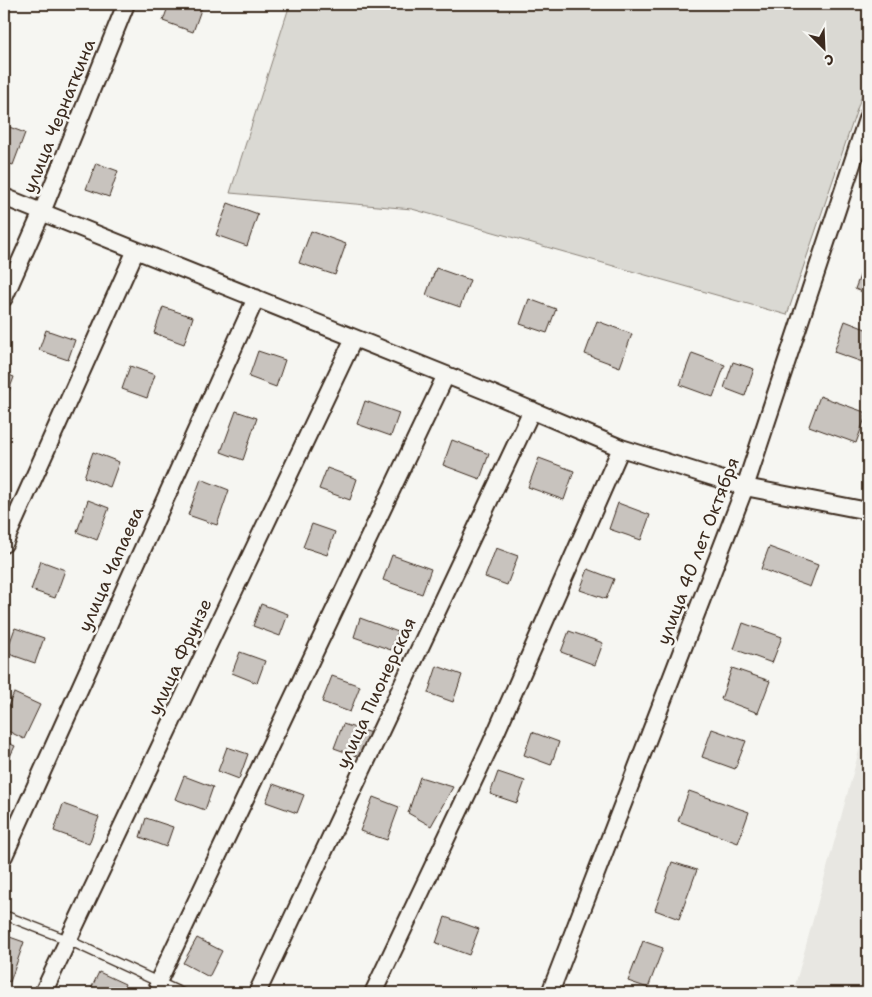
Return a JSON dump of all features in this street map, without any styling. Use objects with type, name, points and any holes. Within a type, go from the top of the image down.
[{"type":"street","name":"улица Чернаткина","points":[[4,298],[42,212],[126,4]]},
{"type":"street","name":"улица 40 лет Октября","points":[[550,993],[744,487],[868,116]]},
{"type":"street","points":[[4,197],[446,374],[621,448],[744,487],[868,511]]},
{"type":"street","points":[[4,544],[136,250]]},
{"type":"street","name":"улица Чапаева","points":[[4,856],[256,298]]},
{"type":"street","name":"улица Фрунзе","points":[[43,993],[354,338]]},
{"type":"street","points":[[158,982],[446,374]]},
{"type":"street","name":"улица Пионерская","points":[[257,993],[532,410]]},
{"type":"street","points":[[373,993],[490,746],[621,448]]},
{"type":"lane","points":[[4,915],[68,940],[182,993]]},
{"type":"shaded area","points":[[290,4],[868,4],[868,77],[787,315],[412,209],[230,193]]},
{"type":"shaded area","points":[[868,718],[868,993],[793,993]]},
{"type":"building","points":[[169,4],[203,4],[193,32],[163,21]]},
{"type":"building","points":[[4,125],[25,133],[13,165],[4,162]]},
{"type":"building","points":[[96,163],[118,171],[109,197],[86,189]]},
{"type":"building","points":[[228,203],[258,214],[247,246],[216,235]]},
{"type":"building","points":[[311,231],[346,244],[335,275],[299,263]]},
{"type":"building","points":[[865,262],[868,263],[868,294],[855,289]]},
{"type":"building","points":[[436,268],[470,280],[460,307],[426,295]]},
{"type":"building","points":[[529,299],[556,309],[547,333],[520,324]]},
{"type":"building","points":[[163,307],[193,317],[184,344],[154,333]]},
{"type":"building","points":[[597,321],[632,334],[620,367],[585,354]]},
{"type":"building","points":[[845,321],[868,330],[868,364],[834,352]]},
{"type":"building","points":[[46,330],[75,340],[68,360],[39,350]]},
{"type":"building","points":[[258,351],[285,360],[276,387],[249,377]]},
{"type":"building","points":[[692,353],[725,365],[713,397],[680,385]]},
{"type":"building","points":[[733,362],[754,369],[745,396],[724,388]]},
{"type":"building","points":[[130,366],[155,375],[147,398],[122,389]]},
{"type":"building","points":[[4,373],[14,377],[5,402],[4,402]]},
{"type":"building","points":[[820,396],[867,413],[856,443],[809,426]]},
{"type":"building","points":[[365,401],[399,413],[391,436],[357,424]]},
{"type":"building","points":[[236,411],[257,418],[243,460],[221,452]]},
{"type":"building","points":[[452,440],[489,454],[480,479],[443,465]]},
{"type":"building","points":[[93,452],[119,462],[110,487],[84,477]]},
{"type":"building","points":[[539,458],[574,471],[564,500],[528,487]]},
{"type":"building","points":[[327,468],[357,479],[350,500],[319,489]]},
{"type":"building","points":[[201,479],[229,490],[217,525],[188,515]]},
{"type":"building","points":[[88,500],[109,508],[97,540],[77,532]]},
{"type":"building","points":[[618,503],[650,515],[641,540],[609,529]]},
{"type":"building","points":[[312,524],[335,532],[327,555],[303,547]]},
{"type":"building","points":[[769,547],[818,565],[810,587],[761,569]]},
{"type":"building","points":[[496,548],[518,556],[507,585],[485,577]]},
{"type":"building","points":[[392,555],[431,569],[422,594],[383,580]]},
{"type":"building","points":[[41,561],[65,570],[55,598],[31,590]]},
{"type":"building","points":[[588,569],[614,579],[606,599],[580,590]]},
{"type":"building","points":[[261,604],[288,614],[280,636],[253,626]]},
{"type":"building","points":[[360,618],[398,632],[391,650],[354,637]]},
{"type":"building","points":[[743,623],[782,637],[772,663],[734,649]]},
{"type":"building","points":[[15,628],[44,638],[35,663],[6,653]]},
{"type":"building","points":[[569,631],[603,643],[595,665],[561,652]]},
{"type":"building","points":[[240,652],[265,661],[257,683],[232,673]]},
{"type":"building","points":[[437,666],[462,675],[453,702],[428,693]]},
{"type":"building","points":[[732,668],[770,681],[758,713],[721,699]]},
{"type":"building","points":[[332,676],[360,686],[350,712],[322,702]]},
{"type":"building","points":[[14,693],[40,705],[24,739],[4,729],[4,715]]},
{"type":"building","points":[[343,724],[374,734],[365,759],[334,748]]},
{"type":"building","points":[[712,729],[746,741],[735,769],[702,757]]},
{"type":"building","points":[[532,732],[559,742],[551,765],[524,755]]},
{"type":"building","points":[[4,741],[15,746],[4,769]]},
{"type":"building","points":[[227,747],[248,754],[239,779],[218,771]]},
{"type":"building","points":[[498,772],[525,781],[517,803],[490,794]]},
{"type":"building","points":[[184,776],[213,787],[205,810],[175,799]]},
{"type":"building","points":[[420,777],[453,787],[431,826],[408,813]]},
{"type":"building","points":[[273,784],[304,795],[297,813],[266,802]]},
{"type":"building","points":[[689,791],[749,812],[738,843],[678,821]]},
{"type":"building","points":[[373,797],[399,807],[387,840],[360,831]]},
{"type":"building","points":[[63,804],[99,817],[89,844],[54,831]]},
{"type":"building","points":[[146,818],[173,827],[166,847],[140,837]]},
{"type":"building","points":[[672,862],[697,870],[679,919],[655,910]]},
{"type":"building","points":[[445,917],[479,929],[469,955],[436,943]]},
{"type":"building","points":[[4,935],[24,942],[10,982],[4,979]]},
{"type":"building","points":[[197,938],[222,951],[209,977],[183,963]]},
{"type":"building","points":[[643,941],[663,948],[648,988],[628,981]]},
{"type":"building","points":[[99,972],[125,984],[121,993],[89,993]]}]
